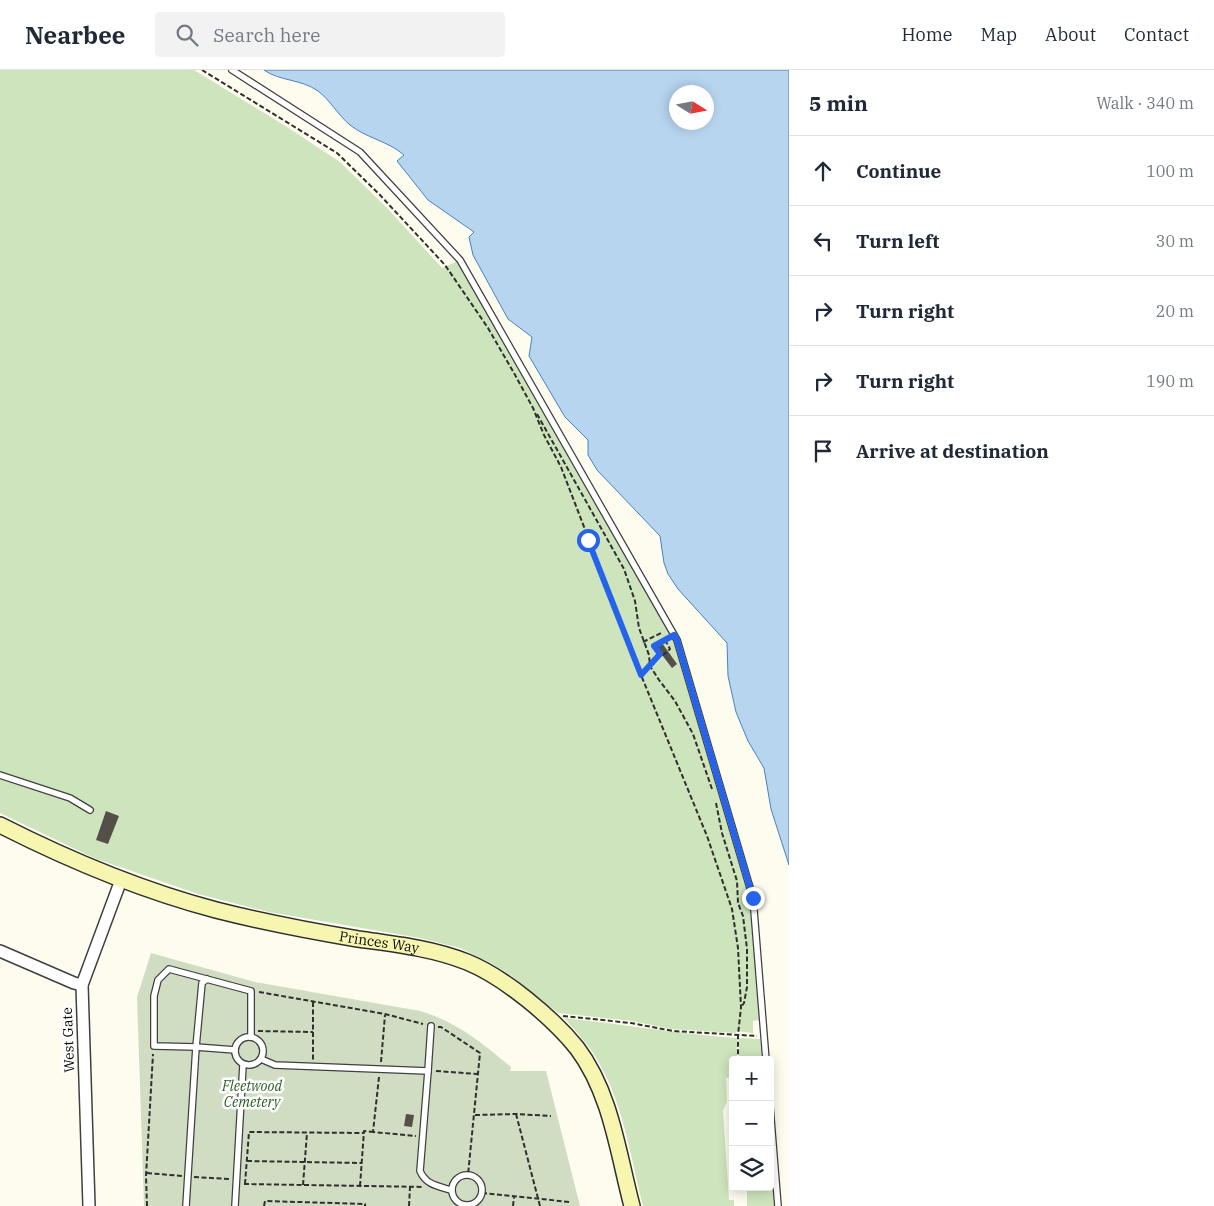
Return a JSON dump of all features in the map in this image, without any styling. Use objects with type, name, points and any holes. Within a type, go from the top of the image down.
[{"type":"street","name":"Princes Way","points":[[0,824],[76,862],[121,880],[206,907],[302,930],[439,952],[468,962],[494,976],[533,1005],[554,1024],[582,1056],[596,1079],[604,1097],[632,1206]]},
{"type":"street","name":"West Gate","points":[[89,1206],[82,984],[121,880]]},
{"type":"street","points":[[0,951],[74,983],[82,984]]},
{"type":"lane","points":[[232,70],[360,152],[460,260],[677,640],[753,898],[766,1056]]},
{"type":"lane","points":[[0,775],[70,798],[90,810]]},
{"type":"lane","points":[[235,1050],[154,1046],[154,996],[158,980],[169,969],[251,991],[251,1034]]},
{"type":"lane","points":[[186,1206],[196,1047],[202,983],[207,979]]},
{"type":"lane","points":[[432,1026],[420,1171],[429,1183],[451,1190]]},
{"type":"lane","points":[[251,1034],[259,1040],[264,1051],[262,1059],[257,1064],[251,1066],[243,1064],[237,1059],[235,1050],[240,1040],[251,1034]]},
{"type":"lane","points":[[262,1059],[275,1065],[428,1071]]},
{"type":"lane","points":[[235,1206],[243,1064]]},
{"type":"lane","points":[[773,1146],[778,1206]]},
{"type":"lane","points":[[468,1175],[474,1176],[480,1181],[482,1193],[475,1204],[464,1206],[456,1202],[451,1190],[457,1178],[468,1175]]},
{"type":"path","points":[[202,70],[337,153],[444,265],[488,328],[624,569],[635,601],[636,616],[650,664],[658,680],[675,701],[694,734],[714,793]]},
{"type":"path","points":[[306,135],[310,128]]},
{"type":"path","points":[[533,408],[544,436],[561,467],[641,675],[707,836],[732,909],[738,948],[741,1007],[738,1056]]},
{"type":"path","points":[[641,675],[660,654],[663,655],[670,650],[663,632],[643,642]]},
{"type":"path","points":[[660,654],[654,646],[674,635]]},
{"type":"path","points":[[716,799],[722,833],[737,881],[738,904],[743,916],[747,949],[747,987],[744,1003],[741,1007]]},
{"type":"path","points":[[251,991],[385,1014],[441,1027],[480,1053],[468,1175]]},
{"type":"path","points":[[313,1002],[313,1067]]},
{"type":"path","points":[[374,1132],[385,1014]]},
{"type":"path","points":[[554,1024],[562,1016],[631,1023],[673,1031],[764,1036]]},
{"type":"path","points":[[251,1034],[313,1032]]},
{"type":"path","points":[[147,1206],[146,1172],[154,1046]]},
{"type":"path","points":[[428,1071],[478,1074]]},
{"type":"path","points":[[475,1115],[516,1114],[551,1116]]},
{"type":"path","points":[[516,1114],[540,1206]]},
{"type":"path","points":[[245,1184],[249,1132],[364,1133],[364,1131],[423,1137]]},
{"type":"path","points":[[303,1185],[307,1133]]},
{"type":"path","points":[[360,1186],[364,1133]]},
{"type":"path","points":[[247,1161],[362,1163]]},
{"type":"path","points":[[236,1184],[438,1187]]},
{"type":"path","points":[[409,1206],[410,1187]]},
{"type":"path","points":[[482,1193],[570,1202]]},
{"type":"path","points":[[514,1197],[514,1206]]},
{"type":"path","points":[[264,1206],[265,1201],[365,1204],[365,1206]]},
{"type":"green space","points":[[0,70],[194,70],[340,162],[388,209],[442,268],[460,260],[677,640],[749,898],[760,1020],[753,1021],[753,1033],[671,1029],[632,1021],[558,1013],[509,974],[460,948],[420,938],[269,912],[198,894],[94,858],[0,813]]},
{"type":"green space","name":"Fleetwood Cemetery","points":[[151,953],[255,982],[420,1011],[446,1021],[468,1034],[511,1067],[510,1071],[546,1071],[580,1206],[144,1206],[137,997]]},
{"type":"green space","points":[[564,1018],[737,1038],[737,1056],[729,1056],[729,1078],[726,1078],[727,1101],[723,1111],[729,1200],[734,1200],[734,1206],[643,1206],[626,1133],[615,1097],[592,1051]]},
{"type":"green space","points":[[739,1038],[760,1039],[762,1056],[739,1056]]},
{"type":"green space","points":[[747,1191],[774,1191],[775,1206],[747,1206]]},
{"type":"water","points":[[264,70],[789,70],[789,865],[771,809],[764,768],[748,741],[736,712],[728,676],[727,643],[678,589],[668,574],[664,563],[660,536],[597,470],[588,455],[588,440],[565,417],[529,356],[532,337],[508,319],[473,255],[469,237],[474,232],[428,200],[397,161],[404,155],[398,150],[350,125],[318,91],[304,84],[276,76]]},
{"type":"building","points":[[662,643],[677,664],[672,668],[656,647]]},
{"type":"building","points":[[106,811],[119,816],[108,844],[96,840]]},
{"type":"building","points":[[406,1114],[414,1115],[412,1127],[404,1126]]},
{"type":"route","points":[[588,540],[641,675],[660,654],[654,646],[674,635],[677,640],[753,898]]}]
